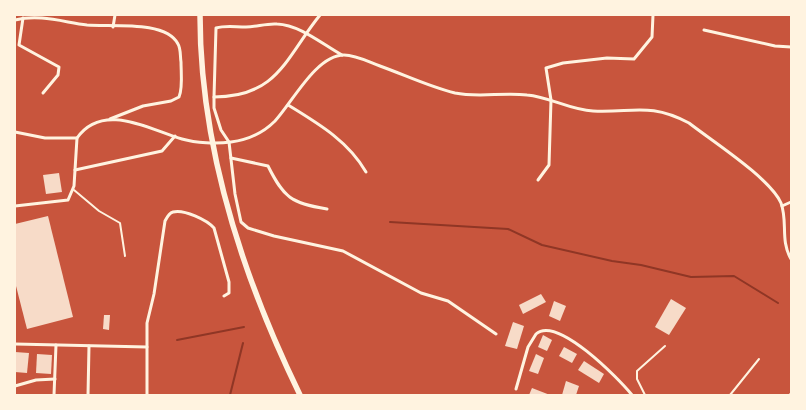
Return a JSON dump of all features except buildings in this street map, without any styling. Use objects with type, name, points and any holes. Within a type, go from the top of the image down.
[{"type":"highway","points":[[200,15],[203,66],[212,131],[233,224],[250,279],[266,321],[300,395]]},
{"type":"street","points":[[113,27],[115,15]]},
{"type":"street","points":[[214,98],[244,94],[270,81],[287,64],[305,33],[320,15]]},
{"type":"street","points":[[538,180],[549,165],[551,100],[546,76],[548,66],[607,58],[634,59],[652,37],[653,15]]},
{"type":"street","points":[[15,20],[34,17],[113,27],[147,26],[161,29],[175,39],[179,45],[181,93],[177,99],[143,106],[94,124],[77,138],[45,138],[15,132]]},
{"type":"street","points":[[23,18],[19,45],[59,67],[58,75],[43,93]]},
{"type":"street","points":[[496,334],[448,301],[421,294],[343,251],[248,228],[241,222],[238,213],[229,142],[214,108],[216,28],[275,24],[291,26],[343,55],[365,60],[456,93],[478,96],[526,95],[551,100],[578,109],[602,111],[645,109],[674,115],[689,123],[765,183],[778,198],[782,206],[784,242],[791,259]]},
{"type":"street","points":[[704,30],[775,46],[791,47]]},
{"type":"street","points":[[108,120],[130,121],[195,141],[229,142],[245,139],[261,132],[274,123],[311,75],[333,58],[343,55]]},
{"type":"street","points":[[288,105],[339,139],[354,153],[366,172]]},
{"type":"street","points":[[75,170],[162,150],[175,136]]},
{"type":"street","points":[[15,206],[65,202],[71,198],[74,190],[77,138]]},
{"type":"street","points":[[231,158],[268,166],[278,186],[286,196],[327,209]]},
{"type":"street","points":[[782,206],[791,202]]},
{"type":"street","points":[[147,395],[148,313],[154,294],[165,221],[170,214],[175,211],[182,212],[209,222],[214,228],[229,282],[229,293],[224,296]]},
{"type":"street","points":[[516,389],[528,347],[536,334],[546,330],[574,340],[632,395]]},
{"type":"street","points":[[15,344],[147,347]]},
{"type":"street","points":[[54,395],[56,345]]},
{"type":"street","points":[[88,395],[89,345]]},
{"type":"street","points":[[15,386],[36,380],[55,379]]},
{"type":"lane","points":[[74,190],[99,211],[120,223],[125,256]]},
{"type":"lane","points":[[645,395],[637,379],[638,372],[665,346]]},
{"type":"lane","points":[[730,395],[759,359]]},
{"type":"waterway","points":[[390,222],[508,229],[542,245],[612,261],[641,265],[691,277],[734,276],[778,303]]},
{"type":"waterway","points":[[177,340],[244,327]]},
{"type":"waterway","points":[[230,395],[243,343]]}]
